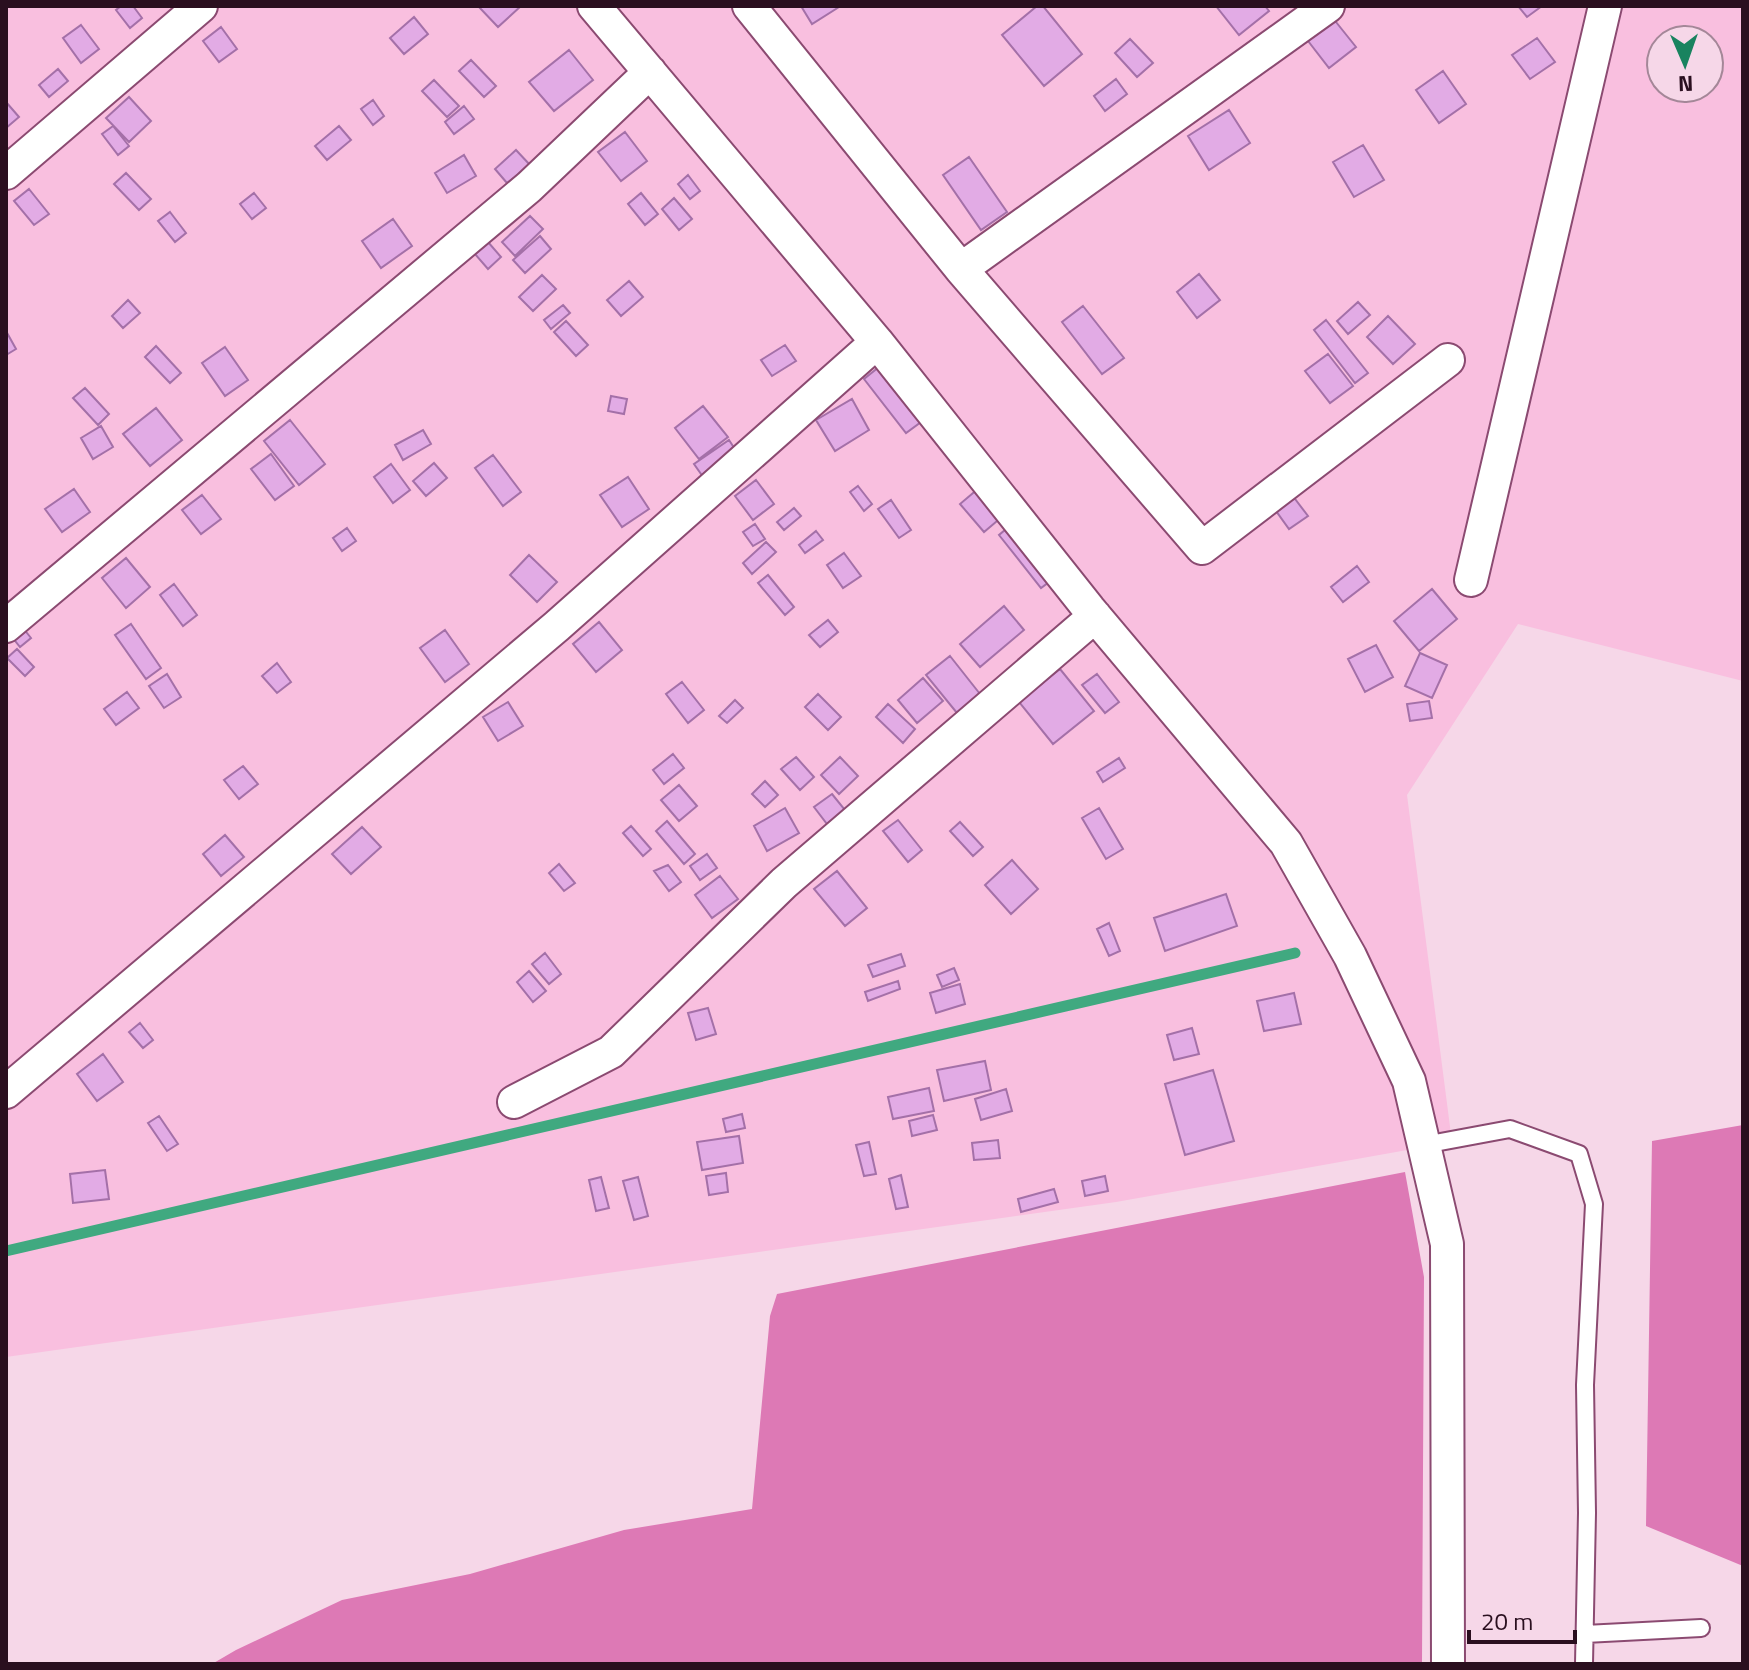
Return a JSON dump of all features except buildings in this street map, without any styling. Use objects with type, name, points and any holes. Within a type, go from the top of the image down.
[{"type":"street","points":[[6,173],[201,6]]},
{"type":"street","points":[[594,6],[877,342],[1095,616],[1286,843],[1350,956],[1409,1081],[1447,1244],[1448,1664]]},
{"type":"street","points":[[749,6],[961,269],[1202,548],[1448,360]]},
{"type":"street","points":[[961,269],[1328,6]]},
{"type":"street","points":[[1471,580],[1605,6]]},
{"type":"street","points":[[6,626],[529,187],[650,72]]},
{"type":"street","points":[[6,1092],[557,626],[877,342]]},
{"type":"street","points":[[514,1102],[611,1052],[784,883],[1095,616]]},
{"type":"lane","points":[[1424,1145],[1510,1129],[1579,1154],[1594,1204],[1585,1385],[1587,1513],[1584,1664]]},
{"type":"lane","points":[[1585,1634],[1701,1628]]},
{"type":"shaded area","points":[[6,6],[1743,6],[1743,681],[1518,624],[1407,795],[1452,1142],[1116,1202],[6,1357]]},
{"type":"shaded area","points":[[1743,1125],[1743,1566],[1646,1526],[1652,1141]]},
{"type":"shaded area","points":[[1405,1172],[1424,1277],[1422,1664],[212,1664],[342,1600],[470,1574],[624,1530],[752,1509],[770,1316],[777,1294]]},
{"type":"waterway","points":[[6,1251],[1295,953]]}]
